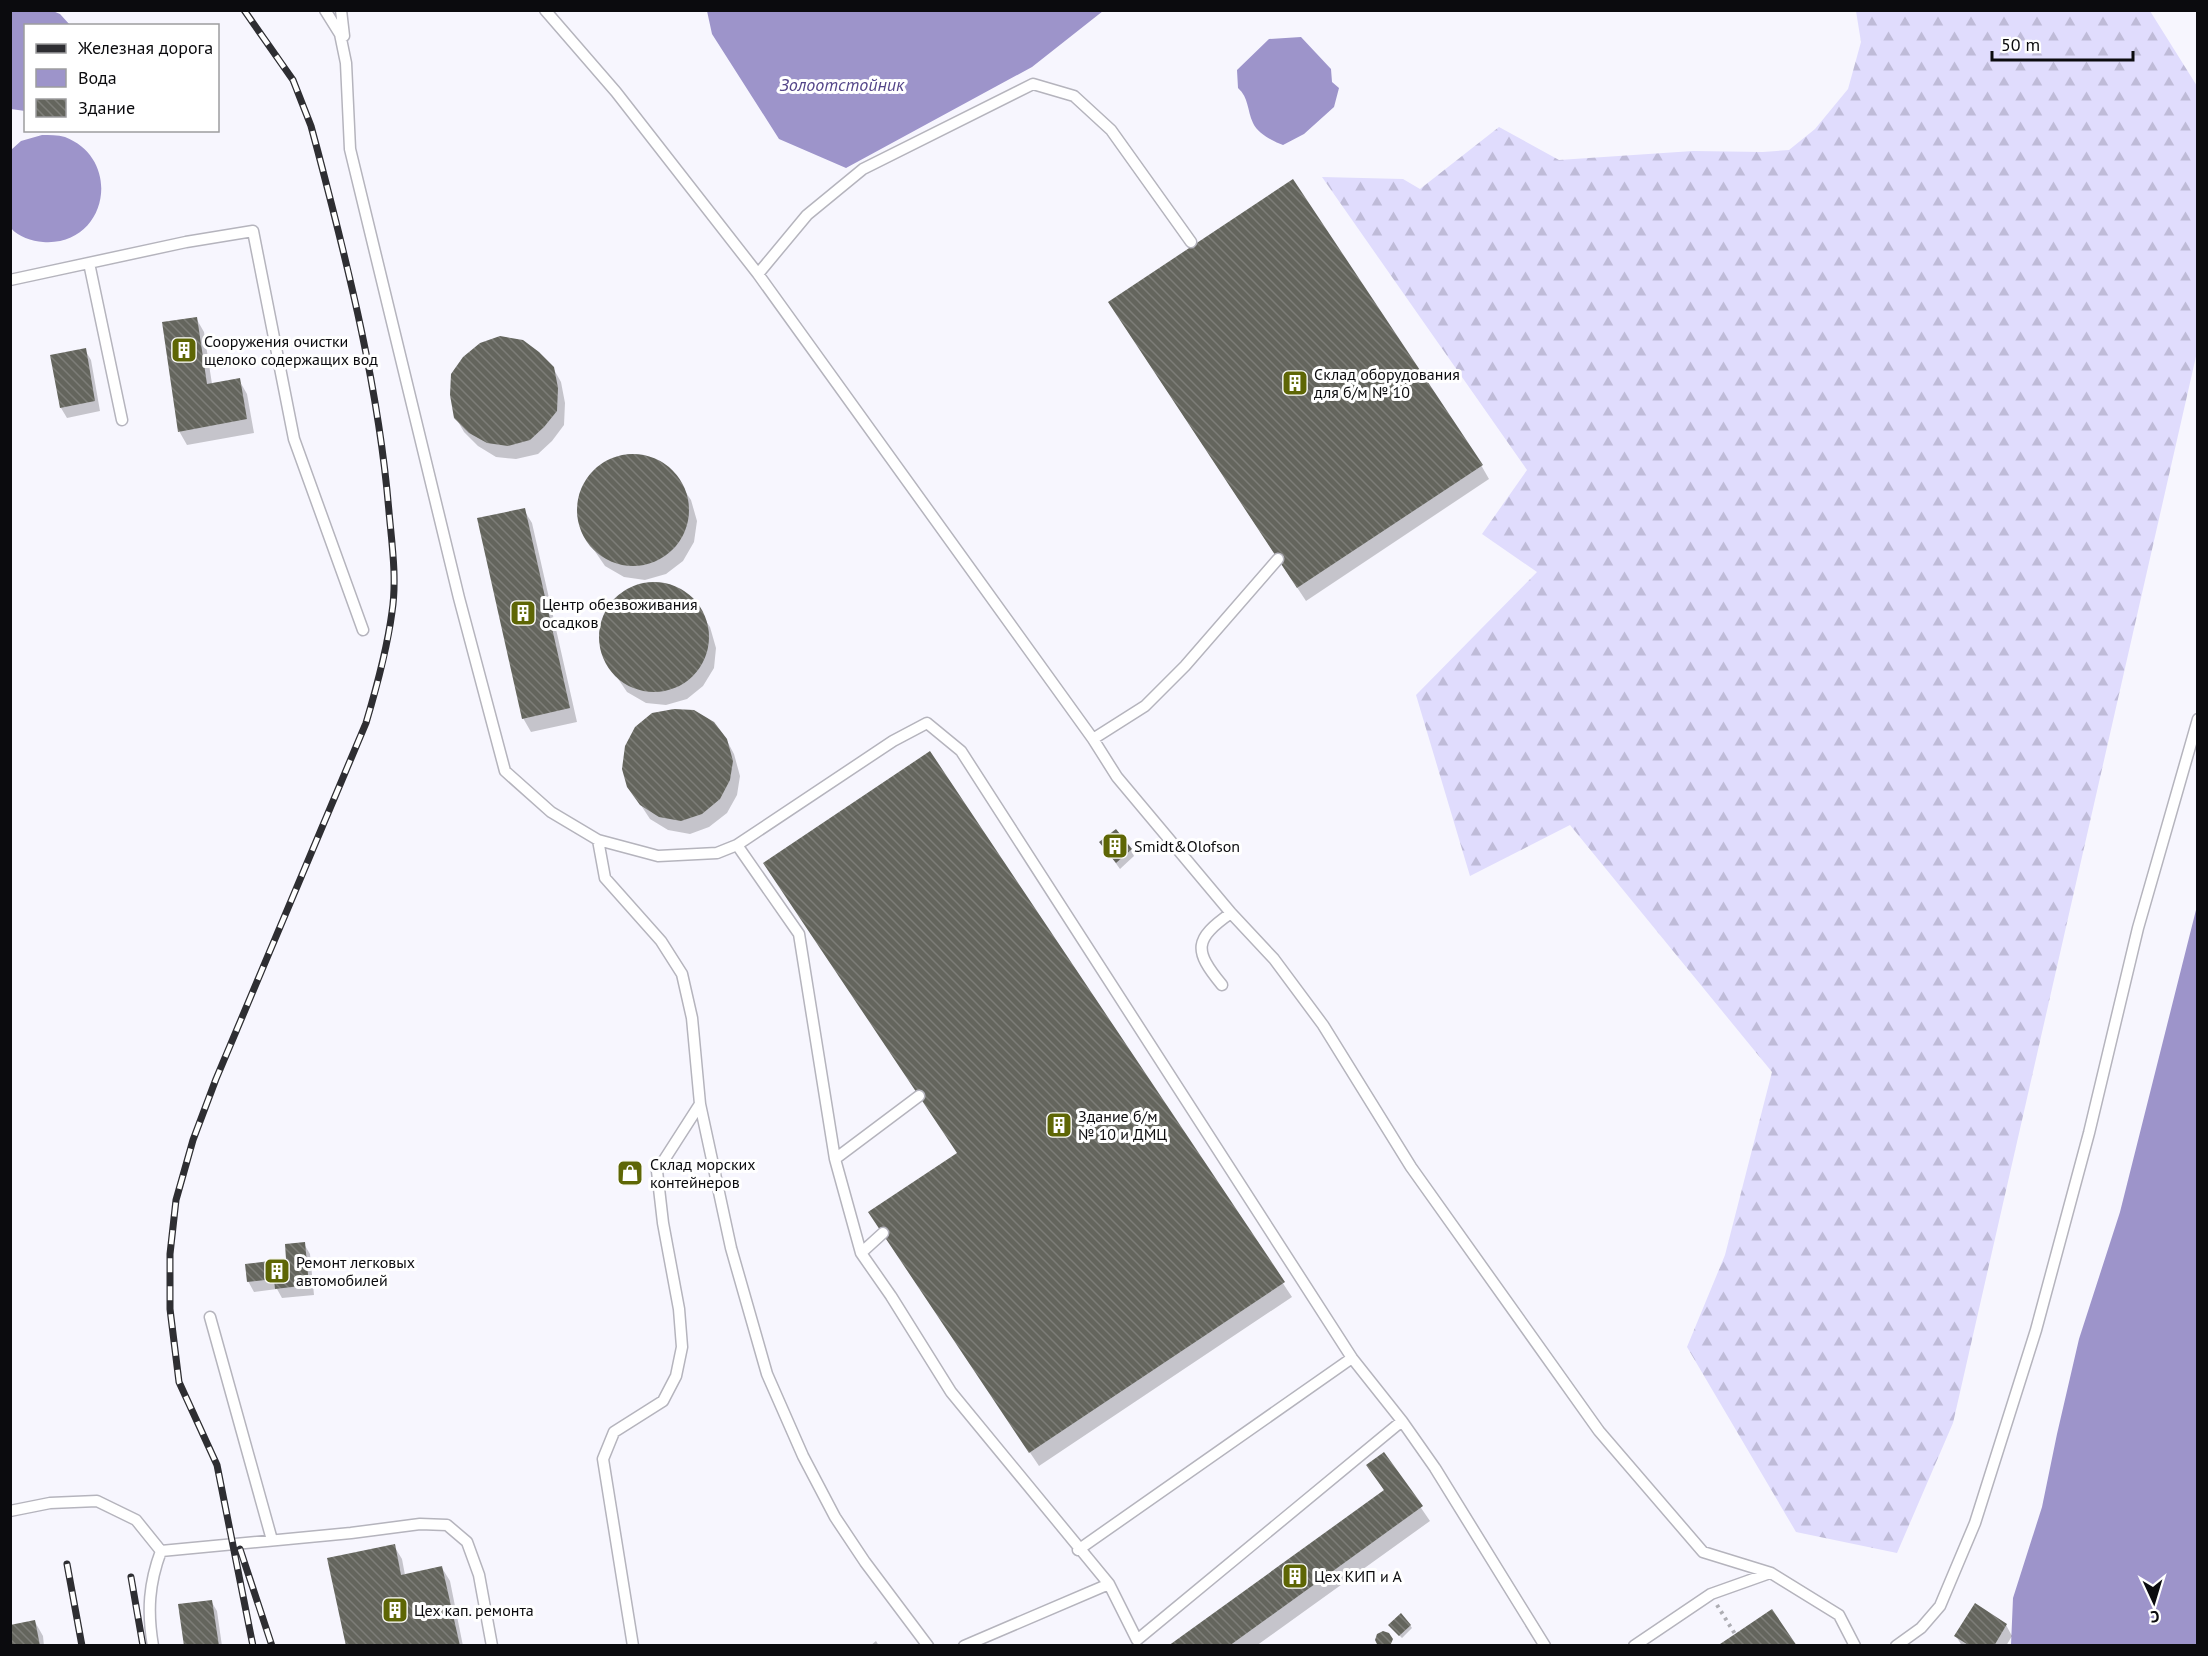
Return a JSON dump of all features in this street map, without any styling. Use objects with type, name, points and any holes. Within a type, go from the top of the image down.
[{"type":"lane","points":[[325,10],[340,34],[346,63]]},
{"type":"lane","points":[[341,10],[350,149],[459,598],[505,771],[551,812],[598,840],[658,856],[717,853],[737,845],[892,741],[927,723],[961,751],[1352,1358],[1402,1421],[1435,1468],[1545,1646]]},
{"type":"lane","points":[[545,10],[616,92],[758,274],[1093,739],[1117,777],[1231,914],[1274,959],[1323,1025],[1411,1167],[1599,1431],[1703,1552],[1771,1573],[1839,1615],[1855,1646]]},
{"type":"lane","points":[[758,274],[807,215],[863,169],[1033,84],[1074,96],[1111,130],[1191,242]]},
{"type":"lane","points":[[10,280],[186,242],[253,231],[294,439],[363,630]]},
{"type":"lane","points":[[88,263],[122,420]]},
{"type":"lane","points":[[1093,739],[1145,706],[1185,666],[1278,559]]},
{"type":"lane","points":[[1898,1645],[1921,1628],[1940,1606],[1975,1522],[2036,1330],[2089,1133],[2138,928],[2198,719]]},
{"type":"lane","points":[[598,840],[605,878],[661,941],[682,974],[692,1018],[700,1104],[731,1248],[767,1374],[803,1456],[835,1517],[865,1562],[928,1646]]},
{"type":"lane","points":[[737,845],[799,934],[836,1159],[861,1253],[891,1296],[951,1392],[1078,1550],[1109,1584],[1138,1643],[1402,1421]]},
{"type":"lane","points":[[1222,985],[1202,955],[1202,939],[1211,927],[1231,914]]},
{"type":"lane","points":[[836,1159],[920,1096]]},
{"type":"lane","points":[[633,1646],[603,1459],[614,1432],[663,1401],[676,1376],[682,1347],[679,1309],[663,1223],[657,1171],[700,1104]]},
{"type":"lane","points":[[861,1253],[883,1233]]},
{"type":"lane","points":[[210,1317],[272,1540]]},
{"type":"lane","points":[[1078,1550],[1352,1358]]},
{"type":"lane","points":[[10,1510],[50,1503],[97,1501],[136,1520],[161,1551]]},
{"type":"lane","points":[[161,1551],[420,1524],[447,1525],[467,1542],[479,1575],[492,1646]]},
{"type":"lane","points":[[153,1646],[149,1619],[150,1596],[152,1574],[161,1551]]},
{"type":"lane","points":[[1634,1646],[1711,1594],[1771,1573]]},
{"type":"lane","points":[[964,1646],[1109,1584]]},
{"type":"path","points":[[1711,1594],[1735,1634]]},
{"type":"green space","points":[[1856,11],[2150,11],[2197,86],[2197,352],[1953,1423],[1897,1553],[1796,1532],[1687,1347],[1725,1255],[1772,1072],[1570,825],[1470,876],[1416,695],[1537,572],[1482,534],[1527,470],[1322,177],[1403,179],[1420,189],[1499,127],[1559,160],[1693,151],[1789,150],[1815,129],[1848,89],[1861,42]]},
{"type":"water","points":[[11,10],[53,11],[60,14],[69,24],[24,24],[24,111],[11,109]]},
{"type":"water","name":"Золоотстойник","points":[[707,10],[1103,11],[1032,67],[846,168],[779,139],[712,34]]},
{"type":"water","points":[[1301,37],[1331,69],[1332,82],[1339,88],[1334,107],[1304,134],[1283,145],[1266,137],[1255,127],[1244,96],[1238,88],[1237,70],[1269,39]]},
{"type":"water","points":[[42,135],[65,137],[84,148],[95,164],[101,182],[100,200],[94,217],[82,231],[65,240],[34,241],[21,236],[11,228],[11,150],[21,141]]},
{"type":"water","points":[[2197,906],[2197,1645],[2011,1645],[2013,1598],[2042,1507],[2079,1339],[2120,1212]]},
{"type":"building","name":"Склад оборудования для б/м № 10","points":[[1293,179],[1483,465],[1297,588],[1108,302]]},
{"type":"building","name":"Сооружения очистки щелоко содержащих вод","points":[[197,317],[207,384],[240,378],[247,419],[178,432],[162,322]]},
{"type":"building","points":[[500,336],[523,340],[539,352],[554,367],[558,388],[557,411],[544,427],[530,440],[508,446],[487,443],[469,433],[454,418],[450,395],[451,374],[463,357],[480,343]]},
{"type":"building","points":[[86,348],[95,401],[60,408],[50,355]]},
{"type":"building","points":[[633,454],[655,458],[673,470],[685,488],[689,510],[685,532],[673,550],[655,562],[633,566],[611,562],[593,550],[581,532],[577,510],[581,488],[593,470],[611,458]]},
{"type":"building","name":"Центр обезвоживания осадков","points":[[525,508],[570,708],[522,719],[477,518]]},
{"type":"building","points":[[654,582],[675,587],[693,598],[704,616],[709,637],[704,658],[693,676],[675,687],[654,692],[633,687],[615,676],[604,658],[599,637],[604,616],[615,598],[633,587]]},
{"type":"building","points":[[674,709],[694,710],[714,722],[727,739],[733,761],[730,780],[720,799],[702,814],[681,821],[659,817],[640,805],[627,787],[622,769],[625,746],[635,727],[652,713]]},
{"type":"building","name":"Здание б/м № 10 и ДМЦ","points":[[930,751],[1285,1282],[1029,1453],[868,1212],[957,1153],[763,863]]},
{"type":"building","name":"Smidt&Olofson","points":[[1116,829],[1132,849],[1116,863],[1099,842]]},
{"type":"building","name":"Ремонт легковых автомобилей","points":[[305,1242],[309,1285],[275,1289],[274,1279],[247,1282],[245,1264],[286,1259],[285,1244]]},
{"type":"building","name":"Цех КИП и А","points":[[1384,1452],[1423,1506],[1229,1646],[1168,1646],[1384,1490],[1366,1465]]},
{"type":"building","name":"Цех кап. ремонта","points":[[395,1544],[401,1575],[442,1566],[460,1646],[346,1646],[327,1558]]},
{"type":"building","points":[[212,1600],[219,1646],[184,1646],[178,1604]]},
{"type":"building","points":[[1975,1603],[2007,1624],[1994,1646],[1970,1646],[1954,1636]]},
{"type":"building","points":[[1772,1609],[1797,1646],[1717,1646],[1735,1634]]},
{"type":"building","points":[[1401,1613],[1411,1625],[1399,1636],[1388,1625]]},
{"type":"building","points":[[35,1620],[40,1646],[10,1646],[10,1625]]},
{"type":"building","points":[[1383,1631],[1389,1633],[1393,1639],[1390,1646],[1378,1646],[1375,1640],[1377,1634]]},
{"type":"railway","points":[[244,10],[293,80],[311,126],[318,152],[341,241],[370,376],[384,466],[394,575],[387,640],[366,723],[216,1079],[193,1140],[176,1200],[170,1254],[170,1309],[179,1382],[217,1465],[253,1646]]},
{"type":"railway","points":[[240,1549],[272,1646]]},
{"type":"railway","points":[[67,1564],[82,1646]]},
{"type":"railway","points":[[131,1577],[143,1646]]},
{"type":"place","name":"Сооружения очистки щелоко содержащих вод","points":[[184,350]]},
{"type":"place","name":"Склад оборудования для б/м № 10","points":[[1295,383]]},
{"type":"place","name":"Центр обезвоживания осадков","points":[[523,613]]},
{"type":"place","name":"Smidt&Olofson","points":[[1115,846]]},
{"type":"place","name":"Здание б/м № 10 и ДМЦ","points":[[1059,1125]]},
{"type":"place","name":"Склад морских контейнеров","points":[[630,1173]]},
{"type":"place","name":"Ремонт легковых автомобилей","points":[[277,1271]]},
{"type":"place","name":"Цех КИП и А","points":[[1295,1576]]},
{"type":"place","name":"Цех кап. ремонта","points":[[395,1610]]}]
